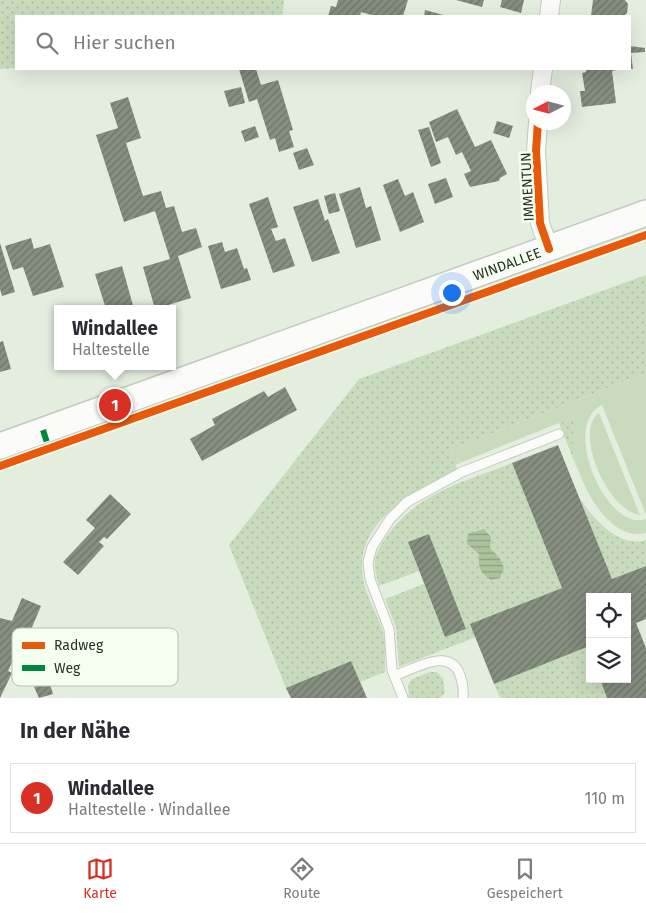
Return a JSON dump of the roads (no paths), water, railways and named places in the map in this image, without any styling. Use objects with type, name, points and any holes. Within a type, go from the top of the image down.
[{"type":"main road","name":"WINDALLEE","points":[[0,446],[646,213]]},
{"type":"street","points":[[549,15],[551,0]]},
{"type":"street","points":[[541,85],[543,70]]},
{"type":"street","name":"IMMENTUN","points":[[537,130],[536,151],[540,223],[548,249]]},
{"type":"lane","points":[[403,698],[392,670],[389,629],[370,579],[368,562],[372,547],[390,518],[407,502],[462,472],[559,434]]},
{"type":"lane","points":[[394,676],[436,660],[449,660],[457,667],[464,688],[463,698]]},
{"type":"place","name":"Windallee","points":[[115,405]]}]
